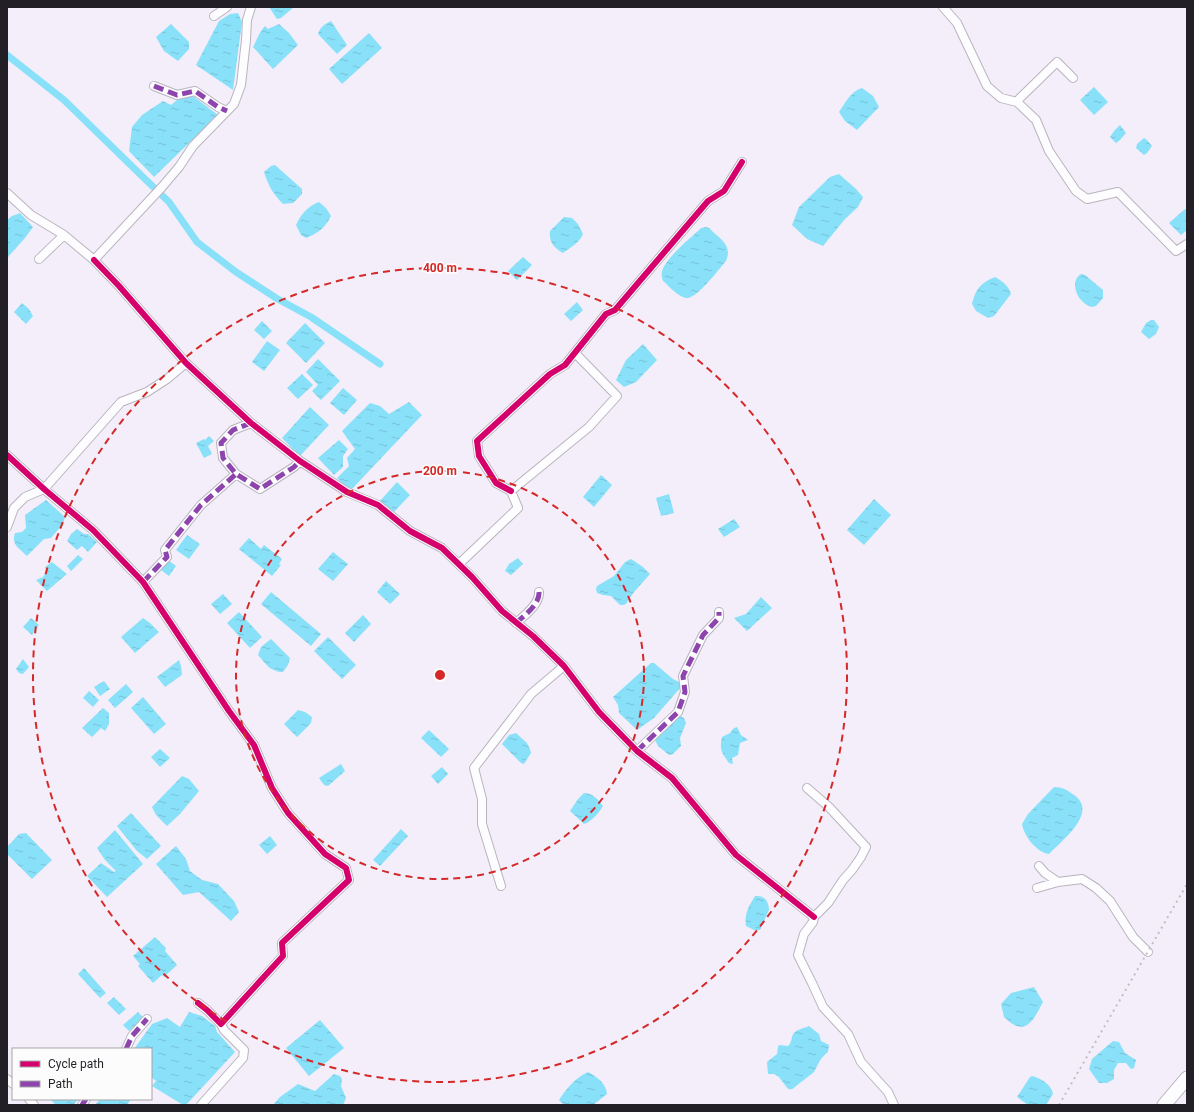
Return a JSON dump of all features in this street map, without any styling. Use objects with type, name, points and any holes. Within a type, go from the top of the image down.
[{"type":"highway","points":[[1164,1105],[1187,1078]]},
{"type":"highway","points":[[1170,1105],[1187,1085]]},
{"type":"street","points":[[214,16],[227,7]]},
{"type":"street","points":[[94,260],[162,187],[179,167],[193,146],[234,104],[241,85],[247,20],[251,7]]},
{"type":"street","points":[[943,7],[957,23],[988,86],[1001,98],[1017,102],[1036,120],[1049,151],[1076,191],[1087,199],[1118,192],[1176,251],[1187,244]]},
{"type":"street","points":[[1017,102],[1057,62],[1073,78]]},
{"type":"street","points":[[154,86],[177,95],[196,91],[226,111]]},
{"type":"street","points":[[459,564],[518,508],[511,492],[496,483],[479,456],[477,441],[550,374],[566,365],[606,314],[615,310],[708,201],[724,191],[742,162]]},
{"type":"street","points":[[7,193],[31,215],[64,235],[94,260],[119,286],[186,363],[252,423],[300,461],[347,492],[378,505],[410,531],[442,548],[472,577],[502,611],[533,636],[564,666],[599,712],[637,751],[672,778],[736,855],[814,917]]},
{"type":"street","points":[[39,259],[64,235]]},
{"type":"street","points":[[511,492],[589,428],[617,396],[575,353]]},
{"type":"street","points":[[7,527],[14,508],[25,497],[44,488],[121,402],[147,392],[168,379],[186,363]]},
{"type":"street","points":[[252,423],[233,430],[221,443],[223,458],[236,474],[260,489],[294,467],[300,461]]},
{"type":"street","points":[[7,455],[93,530],[143,582],[228,711],[254,745],[272,788],[288,813],[325,854],[346,868],[348,880],[282,944],[283,956],[221,1024]]},
{"type":"street","points":[[143,582],[167,557],[165,550],[200,505],[236,474]]},
{"type":"street","points":[[516,623],[529,612],[539,597],[539,592]]},
{"type":"street","points":[[637,751],[678,712],[684,692],[683,676],[703,635],[719,618],[719,612]]},
{"type":"street","points":[[501,886],[482,824],[482,799],[474,768],[531,694],[564,666]]},
{"type":"street","points":[[807,788],[829,807],[866,847],[855,866],[843,880],[828,902],[814,917],[813,922],[804,934],[798,955],[823,1007],[848,1034],[861,1062],[888,1092],[894,1105]]},
{"type":"street","points":[[1039,866],[1058,882]]},
{"type":"street","points":[[1037,888],[1058,882],[1082,879],[1096,888],[1110,901],[1133,937],[1148,952]]},
{"type":"street","points":[[198,1003],[221,1024],[224,1030],[244,1050],[243,1058],[201,1105]]},
{"type":"street","points":[[126,1048],[132,1036],[147,1019]]},
{"type":"water","points":[[269,7],[294,7],[281,18],[277,19]]},
{"type":"water","points":[[238,13],[242,22],[233,90],[196,65],[219,21],[230,14]]},
{"type":"water","points":[[331,21],[347,45],[337,54],[318,34],[323,26]]},
{"type":"water","points":[[171,24],[189,42],[189,49],[178,61],[164,51],[156,37]]},
{"type":"water","points":[[279,24],[289,33],[298,45],[273,69],[253,47],[265,26],[268,29]]},
{"type":"water","points":[[369,33],[382,48],[342,84],[329,69]]},
{"type":"water","points":[[1094,87],[1108,102],[1094,115],[1080,100]]},
{"type":"water","points":[[862,88],[873,96],[879,107],[857,130],[845,121],[839,112],[851,95]]},
{"type":"water","points":[[193,96],[218,115],[154,177],[129,151],[132,127],[142,115],[163,101],[171,105],[177,100]]},
{"type":"water","points":[[1120,125],[1126,133],[1116,143],[1110,137]]},
{"type":"water","points":[[1144,138],[1152,146],[1144,155],[1136,148],[1137,144]]},
{"type":"water","points":[[275,165],[302,189],[302,194],[293,203],[283,204],[276,197],[269,185],[264,172],[271,166]]},
{"type":"water","points":[[839,174],[863,197],[858,207],[845,219],[823,246],[807,239],[792,225],[799,207],[830,177]]},
{"type":"water","points":[[319,202],[326,208],[331,216],[327,224],[321,230],[306,238],[301,235],[296,225],[305,211]]},
{"type":"water","points":[[1185,209],[1187,211],[1187,230],[1181,235],[1169,223]]},
{"type":"water","points":[[20,213],[33,227],[7,258],[7,220]]},
{"type":"water","points":[[564,217],[572,218],[578,224],[583,234],[572,247],[563,253],[551,242],[550,231]]},
{"type":"water","points":[[701,228],[709,228],[727,246],[728,255],[726,261],[707,283],[695,294],[686,298],[677,293],[663,281],[662,272],[667,262],[677,250]]},
{"type":"water","points":[[523,257],[532,265],[517,280],[508,271]]},
{"type":"water","points":[[1081,274],[1085,275],[1103,290],[1103,298],[1096,306],[1091,307],[1087,305],[1080,299],[1076,292],[1076,280]]},
{"type":"water","points":[[995,277],[1005,284],[1011,294],[994,316],[988,318],[976,311],[972,304],[979,287]]},
{"type":"water","points":[[577,302],[583,310],[571,321],[564,314]]},
{"type":"water","points":[[22,303],[29,309],[33,316],[26,324],[14,312]]},
{"type":"water","points":[[1154,320],[1159,327],[1156,334],[1149,339],[1141,332],[1146,323]]},
{"type":"water","points":[[262,321],[272,331],[264,339],[254,330]]},
{"type":"water","points":[[305,323],[325,343],[306,363],[286,343]]},
{"type":"water","points":[[267,341],[280,350],[264,371],[252,362]]},
{"type":"water","points":[[643,344],[657,360],[636,382],[624,387],[616,380],[626,360]]},
{"type":"water","points":[[318,359],[340,381],[321,400],[312,391],[318,385],[306,372]]},
{"type":"water","points":[[302,374],[313,385],[298,399],[287,388]]},
{"type":"water","points":[[343,388],[357,400],[344,415],[330,403]]},
{"type":"water","points":[[409,402],[422,415],[350,491],[337,478],[349,466],[347,458],[355,449],[342,431],[370,403],[380,406],[389,414]]},
{"type":"water","points":[[310,407],[329,425],[300,456],[282,438]]},
{"type":"water","points":[[209,436],[214,441],[208,446],[212,454],[204,458],[196,443],[204,439],[205,440]]},
{"type":"water","points":[[339,440],[348,449],[343,456],[343,467],[334,475],[318,458]]},
{"type":"water","points":[[601,475],[612,485],[594,507],[583,497]]},
{"type":"water","points":[[397,482],[410,495],[393,513],[380,501]]},
{"type":"water","points":[[669,494],[674,513],[661,516],[656,498]]},
{"type":"water","points":[[874,499],[891,515],[864,545],[847,530]]},
{"type":"water","points":[[46,500],[65,517],[63,524],[51,538],[44,539],[27,556],[15,543],[15,533],[22,532],[26,528],[25,515]]},
{"type":"water","points":[[734,519],[740,527],[724,537],[718,529]]},
{"type":"water","points":[[77,529],[84,534],[88,534],[97,542],[88,552],[82,546],[77,550],[67,541],[71,534]]},
{"type":"water","points":[[187,535],[200,544],[189,559],[176,550]]},
{"type":"water","points":[[249,538],[261,549],[264,545],[282,559],[279,564],[281,565],[272,576],[239,549]]},
{"type":"water","points":[[333,552],[348,564],[333,581],[318,569]]},
{"type":"water","points":[[78,555],[83,559],[71,571],[67,566]]},
{"type":"water","points":[[518,558],[523,564],[511,575],[505,571],[509,564]]},
{"type":"water","points":[[631,559],[650,574],[634,592],[626,604],[620,605],[611,596],[597,593],[597,586],[614,576],[625,562]]},
{"type":"water","points":[[168,560],[176,566],[169,576],[161,570]]},
{"type":"water","points":[[52,562],[67,574],[47,591],[36,580],[43,577],[46,572],[45,567]]},
{"type":"water","points":[[386,581],[400,594],[390,604],[377,592]]},
{"type":"water","points":[[271,592],[321,634],[311,646],[261,604]]},
{"type":"water","points":[[223,594],[232,604],[220,614],[211,604]]},
{"type":"water","points":[[761,597],[772,608],[747,631],[734,618],[746,614]]},
{"type":"water","points":[[239,612],[262,637],[250,648],[227,623]]},
{"type":"water","points":[[363,615],[371,624],[354,642],[345,633]]},
{"type":"water","points":[[31,618],[39,625],[32,635],[23,627]]},
{"type":"water","points":[[143,618],[159,632],[135,653],[121,637]]},
{"type":"water","points":[[328,637],[356,665],[342,679],[314,651]]},
{"type":"water","points":[[271,639],[290,658],[288,665],[283,672],[271,669],[258,655],[261,647]]},
{"type":"water","points":[[23,659],[29,667],[23,674],[19,673],[16,669]]},
{"type":"water","points":[[179,660],[182,675],[165,687],[157,677]]},
{"type":"water","points":[[651,663],[654,663],[673,679],[679,682],[681,687],[654,718],[637,730],[619,713],[618,705],[613,697]]},
{"type":"water","points":[[104,681],[110,689],[100,696],[94,687]]},
{"type":"water","points":[[126,684],[133,692],[115,708],[108,700]]},
{"type":"water","points":[[89,691],[99,700],[93,707],[83,698]]},
{"type":"water","points":[[143,697],[166,724],[154,734],[131,708]]},
{"type":"water","points":[[103,708],[109,713],[109,724],[105,731],[101,728],[92,737],[82,728]]},
{"type":"water","points":[[298,710],[305,712],[312,717],[311,723],[297,737],[284,724]]},
{"type":"water","points":[[680,716],[684,718],[686,723],[680,738],[681,746],[673,754],[669,755],[658,746],[655,740],[656,737]]},
{"type":"water","points":[[737,727],[741,735],[748,740],[740,743],[738,755],[732,758],[733,764],[729,763],[723,754],[721,741],[722,737]]},
{"type":"water","points":[[429,730],[449,749],[441,757],[421,738]]},
{"type":"water","points":[[516,733],[527,743],[530,749],[531,753],[524,764],[521,763],[502,744],[509,735]]},
{"type":"water","points":[[160,749],[170,758],[160,767],[151,757]]},
{"type":"water","points":[[341,764],[345,771],[328,786],[324,785],[319,778]]},
{"type":"water","points":[[442,767],[448,774],[438,784],[431,776]]},
{"type":"water","points":[[182,776],[189,779],[199,791],[180,814],[167,826],[156,815],[152,807]]},
{"type":"water","points":[[1054,787],[1065,789],[1074,795],[1081,802],[1082,810],[1081,818],[1076,826],[1049,854],[1044,853],[1031,843],[1023,829],[1022,824],[1028,814]]},
{"type":"water","points":[[584,793],[595,797],[603,806],[590,821],[584,824],[570,811]]},
{"type":"water","points":[[131,813],[161,846],[147,859],[137,851],[117,826]]},
{"type":"water","points":[[401,829],[408,836],[380,866],[373,860]]},
{"type":"water","points":[[115,830],[143,864],[107,897],[87,876],[101,863],[114,872],[116,871],[105,860],[97,848]]},
{"type":"water","points":[[26,833],[52,860],[32,879],[7,854],[7,847],[19,834]]},
{"type":"water","points":[[270,836],[277,845],[267,854],[259,845]]},
{"type":"water","points":[[176,846],[186,859],[190,871],[202,880],[218,884],[234,901],[239,912],[231,921],[199,892],[183,895],[156,864]]},
{"type":"water","points":[[755,896],[761,896],[765,899],[769,907],[760,930],[754,930],[746,926],[746,914]]},
{"type":"water","points":[[155,937],[166,948],[165,951],[177,965],[164,977],[162,975],[153,983],[138,966],[140,964],[133,956]]},
{"type":"water","points":[[84,968],[106,993],[100,998],[78,974]]},
{"type":"water","points":[[1034,987],[1043,1002],[1039,1010],[1030,1023],[1026,1026],[1022,1027],[1013,1025],[1004,1017],[1001,1004],[1011,993]]},
{"type":"water","points":[[114,997],[126,1009],[119,1015],[107,1003]]},
{"type":"water","points":[[138,1012],[144,1018],[129,1031],[123,1025]]},
{"type":"water","points":[[189,1012],[202,1016],[215,1026],[217,1032],[235,1052],[186,1105],[183,1105],[152,1086],[156,1081],[152,1078],[152,1048],[135,1048],[152,1024],[167,1018],[180,1027]]},
{"type":"water","points":[[320,1020],[344,1048],[309,1076],[286,1048]]},
{"type":"water","points":[[809,1026],[819,1034],[821,1041],[829,1045],[828,1052],[821,1059],[814,1072],[794,1088],[788,1089],[779,1077],[774,1074],[768,1074],[767,1062],[777,1054],[779,1045],[788,1046],[795,1032]]},
{"type":"water","points":[[1113,1041],[1119,1042],[1125,1053],[1136,1060],[1134,1068],[1131,1069],[1126,1063],[1118,1063],[1114,1070],[1114,1079],[1107,1083],[1099,1083],[1089,1069],[1092,1059]]},
{"type":"water","points":[[588,1072],[598,1078],[605,1087],[607,1094],[593,1105],[564,1105],[559,1100],[575,1080]]},
{"type":"water","points":[[334,1074],[340,1076],[342,1079],[341,1086],[346,1098],[343,1105],[273,1105],[280,1097],[298,1084],[315,1091]]},
{"type":"water","points":[[1032,1076],[1046,1082],[1051,1088],[1053,1094],[1046,1105],[1028,1105],[1017,1097]]},
{"type":"water","points":[[51,1100],[78,1100],[73,1105],[56,1105]]},
{"type":"water","points":[[99,1100],[130,1100],[127,1105],[95,1105]]},
{"type":"waterway","points":[[7,55],[64,100],[169,202],[197,242],[236,272],[276,298],[311,317],[380,364]]},
{"type":"railway","points":[[1059,1105],[1187,884]]},
{"type":"marked path","points":[[154,86],[177,95],[195,91],[218,107],[227,111]]},
{"type":"marked path","points":[[251,423],[233,430],[221,443],[223,458],[236,474],[260,489],[294,467],[300,461]]},
{"type":"marked path","points":[[143,582],[167,557],[165,550],[201,505],[236,474]]},
{"type":"marked path","points":[[516,623],[537,601],[539,592]]},
{"type":"marked path","points":[[637,751],[678,712],[685,692],[683,676],[703,635],[719,618],[719,612]]},
{"type":"marked path","points":[[126,1048],[132,1036],[147,1019]]},
{"type":"marked path","points":[[82,1105],[85,1100]]},
{"type":"cycle path","points":[[511,491],[496,483],[479,456],[477,441],[550,374],[565,365],[606,314],[615,310],[708,201],[724,191],[742,162]]},
{"type":"cycle path","points":[[94,260],[119,286],[186,363],[251,423],[300,461],[347,492],[378,505],[410,531],[442,548],[472,577],[502,611],[533,636],[564,666],[599,712],[637,751],[672,778],[736,855],[814,917]]},
{"type":"cycle path","points":[[7,455],[44,489],[93,530],[143,582],[229,711],[254,745],[272,788],[288,813],[325,854],[346,868],[349,880],[282,943],[283,956],[221,1024],[198,1003]]}]
